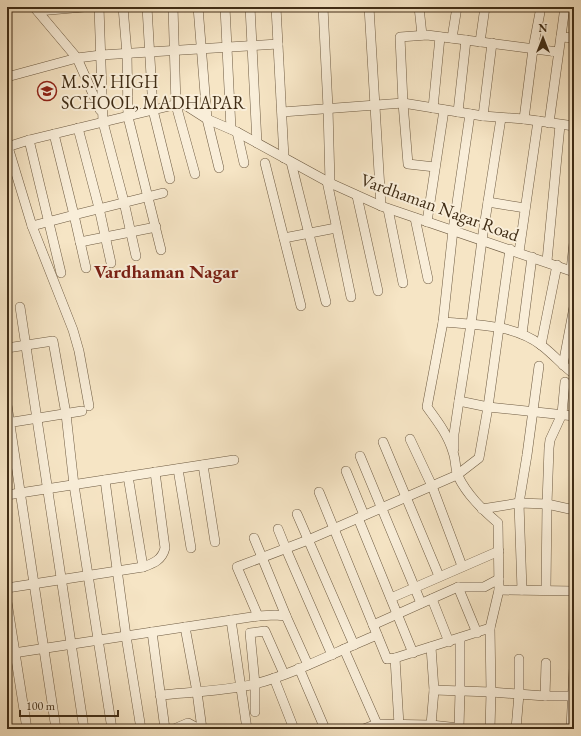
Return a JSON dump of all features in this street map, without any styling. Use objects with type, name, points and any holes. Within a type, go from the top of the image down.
[{"type":"street","points":[[36,9],[84,7]]},
{"type":"street","points":[[99,7],[103,119]]},
{"type":"street","points":[[123,7],[127,54],[128,117],[161,250]]},
{"type":"street","points":[[147,7],[153,110],[170,179]]},
{"type":"street","points":[[173,7],[176,105],[195,174]]},
{"type":"street","points":[[198,7],[207,119],[219,168]]},
{"type":"street","points":[[225,7],[234,131],[244,163]]},
{"type":"street","points":[[250,7],[257,143]]},
{"type":"street","points":[[276,7],[282,112],[287,160],[309,233],[326,302]]},
{"type":"street","points":[[323,7],[328,108],[328,182],[351,297]]},
{"type":"street","points":[[369,7],[375,105],[384,208],[403,283]]},
{"type":"street","points":[[419,7],[422,35]]},
{"type":"street","points":[[452,38],[457,7]]},
{"type":"street","points":[[480,42],[485,7]]},
{"type":"street","points":[[524,120],[533,49],[541,7]]},
{"type":"street","points":[[549,123],[565,7]]},
{"type":"street","points":[[36,9],[77,58],[103,119],[136,256]]},
{"type":"street","points":[[435,167],[408,164],[400,37],[422,35],[558,52]]},
{"type":"street","points":[[433,108],[440,37]]},
{"type":"street","points":[[560,37],[574,38]]},
{"type":"street","points":[[458,112],[466,40]]},
{"type":"street","points":[[483,116],[492,43]]},
{"type":"street","points":[[7,78],[77,58],[101,55],[278,44]]},
{"type":"street","name":"Vardhaman Nagar Road","points":[[7,147],[78,128],[103,119],[128,117],[182,103],[207,119],[234,131],[328,182],[384,208],[572,271]]},
{"type":"street","points":[[282,112],[403,103],[483,116],[574,126]]},
{"type":"street","points":[[428,222],[444,110]]},
{"type":"street","points":[[470,114],[453,230],[443,322],[427,407],[445,431],[453,453],[457,475],[482,509],[498,523],[499,590],[490,628],[492,692],[490,729]]},
{"type":"street","points":[[453,453],[454,434],[501,118]]},
{"type":"street","points":[[519,252],[538,122]]},
{"type":"street","points":[[547,262],[560,125]]},
{"type":"street","points":[[78,128],[99,208],[111,263]]},
{"type":"street","points":[[54,134],[86,268]]},
{"type":"street","points":[[29,140],[61,273]]},
{"type":"street","points":[[7,147],[32,226],[73,330],[79,351],[86,409],[66,414],[8,422]]},
{"type":"street","points":[[265,163],[301,306]]},
{"type":"street","points":[[32,226],[163,193]]},
{"type":"street","points":[[357,196],[378,291]]},
{"type":"street","points":[[488,202],[526,208]]},
{"type":"street","points":[[415,218],[428,279]]},
{"type":"street","points":[[80,242],[156,226]]},
{"type":"street","points":[[284,238],[336,228]]},
{"type":"street","points":[[572,271],[574,243]]},
{"type":"street","points":[[258,616],[237,567],[308,540],[457,475],[479,458],[488,407],[498,326],[510,249]]},
{"type":"street","points":[[522,334],[532,257]]},
{"type":"street","points":[[541,345],[557,265]]},
{"type":"street","points":[[20,307],[84,729]]},
{"type":"street","points":[[563,365],[574,307]]},
{"type":"street","points":[[443,322],[498,326],[522,334],[541,345],[574,374]]},
{"type":"street","points":[[7,348],[53,341],[66,414],[74,485],[87,575],[112,729]]},
{"type":"street","points":[[522,590],[519,503],[539,366]]},
{"type":"street","points":[[546,590],[547,504],[550,440],[562,414],[565,382]]},
{"type":"street","points":[[459,401],[488,407],[574,416]]},
{"type":"street","points":[[7,405],[8,422],[20,493],[42,649],[56,729]]},
{"type":"street","points":[[410,439],[432,486],[462,566]]},
{"type":"street","points":[[383,442],[438,576]]},
{"type":"street","points":[[360,456],[421,603]]},
{"type":"street","points":[[7,495],[234,460]]},
{"type":"street","points":[[203,465],[215,542]]},
{"type":"street","points":[[178,469],[191,548]]},
{"type":"street","points":[[346,471],[391,598],[413,653]]},
{"type":"street","points":[[7,588],[117,571],[153,564],[159,560],[163,556],[165,548],[155,472]]},
{"type":"street","points":[[128,476],[143,566]]},
{"type":"street","points":[[105,480],[126,636],[141,729]]},
{"type":"street","points":[[319,492],[335,528],[387,659],[413,653],[490,628]]},
{"type":"street","points":[[482,509],[519,503],[547,504],[574,510]]},
{"type":"street","points":[[297,514],[354,644]]},
{"type":"street","points":[[278,529],[332,655]]},
{"type":"street","points":[[254,538],[286,616],[308,664]]},
{"type":"street","points":[[391,598],[499,550]]},
{"type":"street","points":[[373,625],[458,587],[484,587],[499,578]]},
{"type":"street","points":[[458,587],[477,633]]},
{"type":"street","points":[[499,590],[574,591]]},
{"type":"street","points":[[432,599],[449,642]]},
{"type":"street","points":[[7,602],[11,654],[27,729]]},
{"type":"street","points":[[11,654],[258,616],[286,616]]},
{"type":"street","points":[[231,620],[247,729]]},
{"type":"street","points":[[174,729],[188,724],[197,728],[197,692],[185,627]]},
{"type":"street","points":[[256,712],[250,633],[265,631],[284,674]]},
{"type":"street","points":[[152,632],[165,729]]},
{"type":"street","points":[[160,695],[197,692],[255,684],[332,655],[354,644],[378,635]]},
{"type":"street","points":[[364,729],[377,724],[431,725],[460,728],[460,638]]},
{"type":"street","points":[[431,647],[434,690],[431,725]]},
{"type":"street","points":[[344,649],[377,724]]},
{"type":"street","points":[[395,658],[399,725]]},
{"type":"street","points":[[516,729],[519,694],[519,659]]},
{"type":"street","points":[[545,696],[546,663]]},
{"type":"street","points":[[299,668],[325,729]]},
{"type":"street","points":[[571,728],[574,668]]},
{"type":"street","points":[[274,678],[294,729]]},
{"type":"street","points":[[434,690],[545,696],[573,696]]},
{"type":"place","name":"M.S.V. HIGH SCHOOL, MADHAPAR","points":[[47,91]]},
{"type":"district","name":"Vardhaman Nagar","points":[[166,271]]}]
